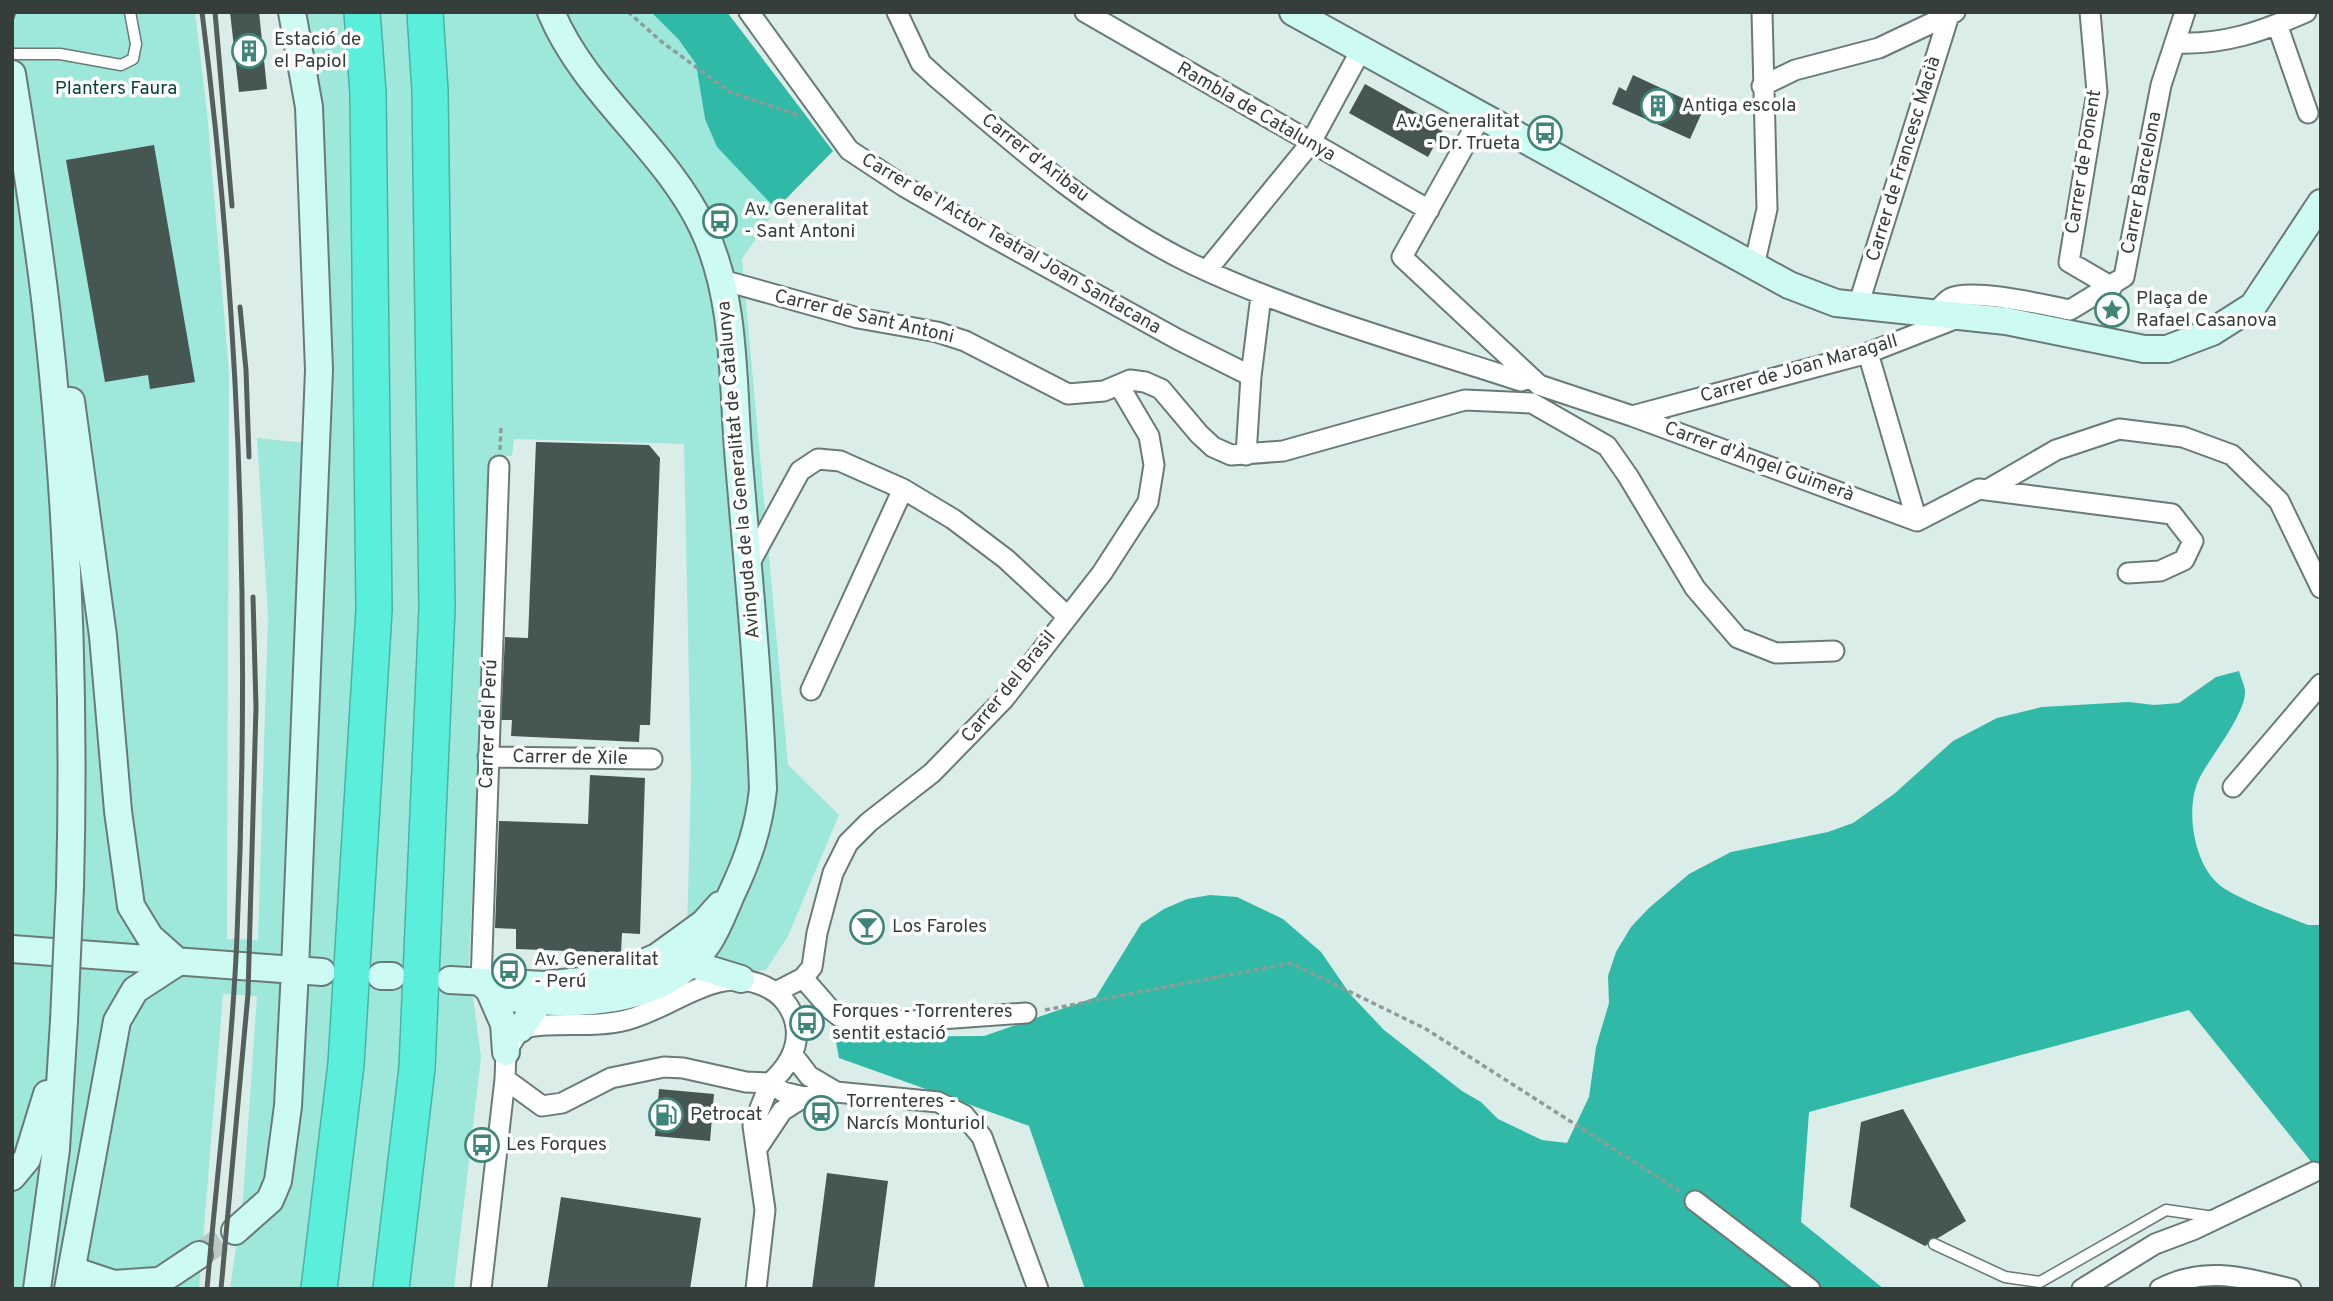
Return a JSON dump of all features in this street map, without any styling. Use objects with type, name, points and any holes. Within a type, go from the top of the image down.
[{"type":"highway","points":[[319,1289],[346,1064],[374,610],[368,93],[362,12]]},
{"type":"highway","points":[[391,1289],[417,1068],[437,608],[430,91],[425,12]]},
{"type":"street","points":[[235,1231],[270,1200],[278,1181],[288,1106],[295,970],[319,370],[309,107],[292,12]]},
{"type":"street","name":"Avinguda de la Generalitat de Catalunya","points":[[486,987],[540,1001],[584,1002],[634,995],[690,963],[714,933],[754,843],[763,789],[733,362],[722,280],[695,212],[570,49],[551,12]]},
{"type":"street","name":"Carrer de l'Actor Teatral Joan Santacana","points":[[749,12],[849,150],[905,187],[1177,339],[1251,376]]},
{"type":"street","name":"Carrer d'Aribau","points":[[897,12],[921,63],[998,131],[1111,216],[1206,270],[1261,296],[1521,381],[1533,389]]},
{"type":"street","name":"Rambla de Catalunya","points":[[1085,12],[1310,144],[1429,210]]},
{"type":"street","points":[[1293,12],[1360,52],[1754,266],[1813,296],[1858,306],[2006,321],[2144,349],[2167,348],[2189,342],[2237,320],[2253,306],[2321,203]]},
{"type":"street","points":[[1754,266],[1767,209],[1762,12]]},
{"type":"street","name":"Carrer de Ponent","points":[[2090,12],[2097,92],[2069,262],[2112,287]]},
{"type":"street","name":"Carrer Barcelona","points":[[2112,287],[2124,277],[2161,85],[2185,12]]},
{"type":"street","points":[[2175,43],[2210,44],[2277,24],[2306,12]]},
{"type":"street","points":[[1762,86],[1795,70],[1879,48],[1951,13]]},
{"type":"street","name":"Carrer de Francesc Macià","points":[[1858,306],[1951,13]]},
{"type":"street","points":[[2277,24],[2308,113]]},
{"type":"street","points":[[1206,270],[1310,144],[1360,52]]},
{"type":"street","points":[[12,74],[40,254],[64,522],[72,758],[70,887],[55,1161],[37,1289]]},
{"type":"street","points":[[1481,116],[1402,257],[1533,389],[1607,446],[1695,588],[1738,638],[1776,653],[1834,651]]},
{"type":"street","points":[[40,254],[56,319],[76,432],[103,636],[118,811],[131,906],[149,937],[178,962]]},
{"type":"street","name":"Carrer de Sant Antoni","points":[[722,280],[858,318],[937,332],[965,341],[1068,394],[1087,394],[1120,387],[1130,380],[1161,389],[1213,447],[1231,455],[1246,456]]},
{"type":"street","points":[[1936,313],[1945,302],[1964,295],[2025,300],[2070,310],[2112,287]]},
{"type":"street","points":[[1261,296],[1251,376],[1246,456],[1283,451],[1465,400],[1533,389]]},
{"type":"street","name":"Carrer de Joan Maragall","points":[[1633,416],[1868,353],[1964,316]]},
{"type":"street","points":[[1868,353],[1917,521],[1979,489],[2172,514],[2193,541],[2184,560],[2160,571],[2128,573]]},
{"type":"street","name":"Carrer del Brasil","points":[[803,978],[812,967],[817,933],[833,873],[848,843],[869,822],[932,773],[1004,699],[1102,573],[1148,502],[1154,465],[1149,436],[1120,387]]},
{"type":"street","name":"Carrer d'Àngel Guimerà","points":[[1533,389],[1633,416],[1917,521]]},
{"type":"street","points":[[1987,490],[2056,450],[2119,429],[2183,437],[2232,455],[2279,501],[2321,588]]},
{"type":"street","points":[[747,568],[800,471],[818,459],[839,461],[903,489],[953,519],[1006,559],[1067,616]]},
{"type":"street","name":"Carrer del Perú","points":[[486,987],[488,757],[499,466]]},
{"type":"street","points":[[811,690],[903,489]]},
{"type":"street","points":[[2233,787],[2321,684]]},
{"type":"street","name":"Carrer de Xile","points":[[488,757],[652,759]]},
{"type":"street","name":"Avinguda de la Generalitat de Catalunya","points":[[486,987],[544,985],[609,978],[657,957],[704,923],[733,890]]},
{"type":"street","points":[[714,933],[722,952],[741,979]]},
{"type":"street","points":[[12,949],[322,972]]},
{"type":"street","points":[[657,957],[690,963],[762,984],[776,992],[791,1010],[795,1023],[793,1055],[784,1070],[770,1083],[753,1126],[765,1210],[756,1289]]},
{"type":"street","points":[[178,962],[135,990],[117,1021],[74,1283],[153,1285],[199,1255]]},
{"type":"street","points":[[506,1052],[540,1001],[549,994],[601,986],[609,978]]},
{"type":"street","points":[[776,992],[803,978],[830,1009],[851,1020],[912,1021],[1026,1013]]},
{"type":"street","points":[[520,1029],[624,1021],[653,1012],[705,984],[741,979]]},
{"type":"street","points":[[450,980],[486,987],[505,1024],[505,1079],[481,1289]]},
{"type":"street","points":[[12,1177],[27,1158],[35,1138],[64,1021]]},
{"type":"street","points":[[793,1055],[809,1076],[836,1092]]},
{"type":"street","points":[[505,1079],[542,1106],[562,1102],[611,1078],[664,1067],[700,1071],[735,1081],[770,1083],[783,1092],[804,1097],[836,1092],[938,1102],[958,1110],[974,1124],[997,1174],[1038,1289]]},
{"type":"street","points":[[758,1147],[782,1111],[804,1097]]},
{"type":"street","points":[[2082,1289],[2155,1244],[2314,1172]]},
{"type":"street","points":[[1695,1201],[1810,1289]]},
{"type":"street","points":[[2160,1289],[2193,1276],[2223,1273],[2291,1289]]},
{"type":"lane","points":[[12,54],[60,54],[121,65],[133,59],[136,44],[130,12]]},
{"type":"lane","points":[[1934,1244],[2005,1277],[2040,1282],[2166,1210],[2219,1217]]},
{"type":"path","points":[[628,12],[730,92],[833,126]]},
{"type":"path","points":[[501,428],[501,437]]},
{"type":"path","points":[[1026,1013],[1291,963],[1426,1029],[1695,1201]]},
{"type":"green space","name":"Planters Faura","points":[[12,12],[195,12],[207,112],[229,372],[227,939],[258,940],[268,616],[257,438],[325,445],[326,161],[305,12],[651,12],[679,40],[696,64],[705,119],[717,147],[776,209],[742,259],[788,765],[839,815],[788,936],[766,970],[686,974],[691,776],[684,444],[514,439],[512,456],[492,456],[469,965],[481,1057],[454,1289],[230,1289],[243,1198],[257,996],[223,994],[199,1289],[12,1289]]},
{"type":"green space","points":[[651,12],[727,12],[833,151],[776,209],[717,147],[705,119],[696,64],[679,40]]},
{"type":"green space","points":[[2239,671],[2245,690],[2244,701],[2195,790],[2192,820],[2194,837],[2205,867],[2225,889],[2308,925],[2321,925],[2321,1174],[2189,1010],[1809,1112],[1801,1222],[1884,1289],[1085,1289],[1029,1126],[839,1058],[835,1037],[984,1036],[1096,997],[1141,924],[1164,909],[1187,899],[1210,895],[1237,897],[1283,919],[1321,952],[1350,994],[1384,1030],[1462,1091],[1481,1102],[1498,1119],[1542,1140],[1567,1143],[1589,1097],[1596,1047],[1609,1003],[1608,976],[1616,952],[1631,927],[1689,874],[1731,852],[1828,832],[1853,823],[1894,794],[1953,741],[1997,718],[2042,707],[2129,702],[2154,705],[2179,703],[2216,677]]},
{"type":"building","name":"Estació de el Papiol","points":[[230,12],[259,12],[267,89],[239,92]]},
{"type":"building","name":"Antiga escola","points":[[1633,75],[1704,108],[1690,139],[1612,104],[1619,87],[1626,91]]},
{"type":"building","points":[[1365,84],[1444,128],[1428,157],[1349,113]]},
{"type":"building","points":[[154,145],[195,382],[150,389],[148,375],[105,382],[66,160]]},
{"type":"building","points":[[536,442],[649,445],[660,458],[650,725],[640,725],[639,742],[511,736],[512,720],[501,720],[505,637],[528,638]]},
{"type":"building","points":[[590,775],[645,778],[640,934],[622,933],[621,953],[516,949],[516,929],[495,928],[499,821],[588,824]]},
{"type":"building","points":[[659,1089],[714,1094],[710,1141],[655,1136]]},
{"type":"building","points":[[1903,1109],[1966,1221],[1925,1246],[1850,1207],[1861,1122]]},
{"type":"building","points":[[827,1173],[888,1181],[874,1289],[812,1289]]},
{"type":"building","points":[[561,1197],[701,1218],[690,1289],[547,1289]]},
{"type":"tunnel","points":[[199,1255],[235,1231]]},
{"type":"railway","points":[[12,18],[14,12]]},
{"type":"railway","points":[[202,12],[226,242],[234,358],[242,589],[241,820],[235,980],[207,1289]]},
{"type":"railway","points":[[215,12],[232,206]]},
{"type":"railway","points":[[240,307],[246,370],[249,457]]},
{"type":"railway","points":[[221,1289],[248,994],[256,707],[253,597]]},
{"type":"place","name":"Estació de el Papiol","points":[[249,51]]},
{"type":"place","name":"Antiga escola","points":[[1658,106]]},
{"type":"place","name":"Av. Generalitat - Dr. Trueta","points":[[1545,133]]},
{"type":"place","name":"Av. Generalitat - Sant Antoni","points":[[720,221]]},
{"type":"place","name":"Plaça de Rafael Casanova","points":[[2112,310]]},
{"type":"place","name":"Los Faroles","points":[[867,927]]},
{"type":"place","name":"Av. Generalitat - Perú","points":[[509,971]]},
{"type":"place","name":"Forques - Torrenteres sentit estació","points":[[807,1023]]},
{"type":"place","name":"Torrenteres - Narcís Monturiol","points":[[821,1113]]},
{"type":"place","name":"Petrocat","points":[[666,1115]]},
{"type":"place","name":"Les Forques","points":[[482,1145]]}]
